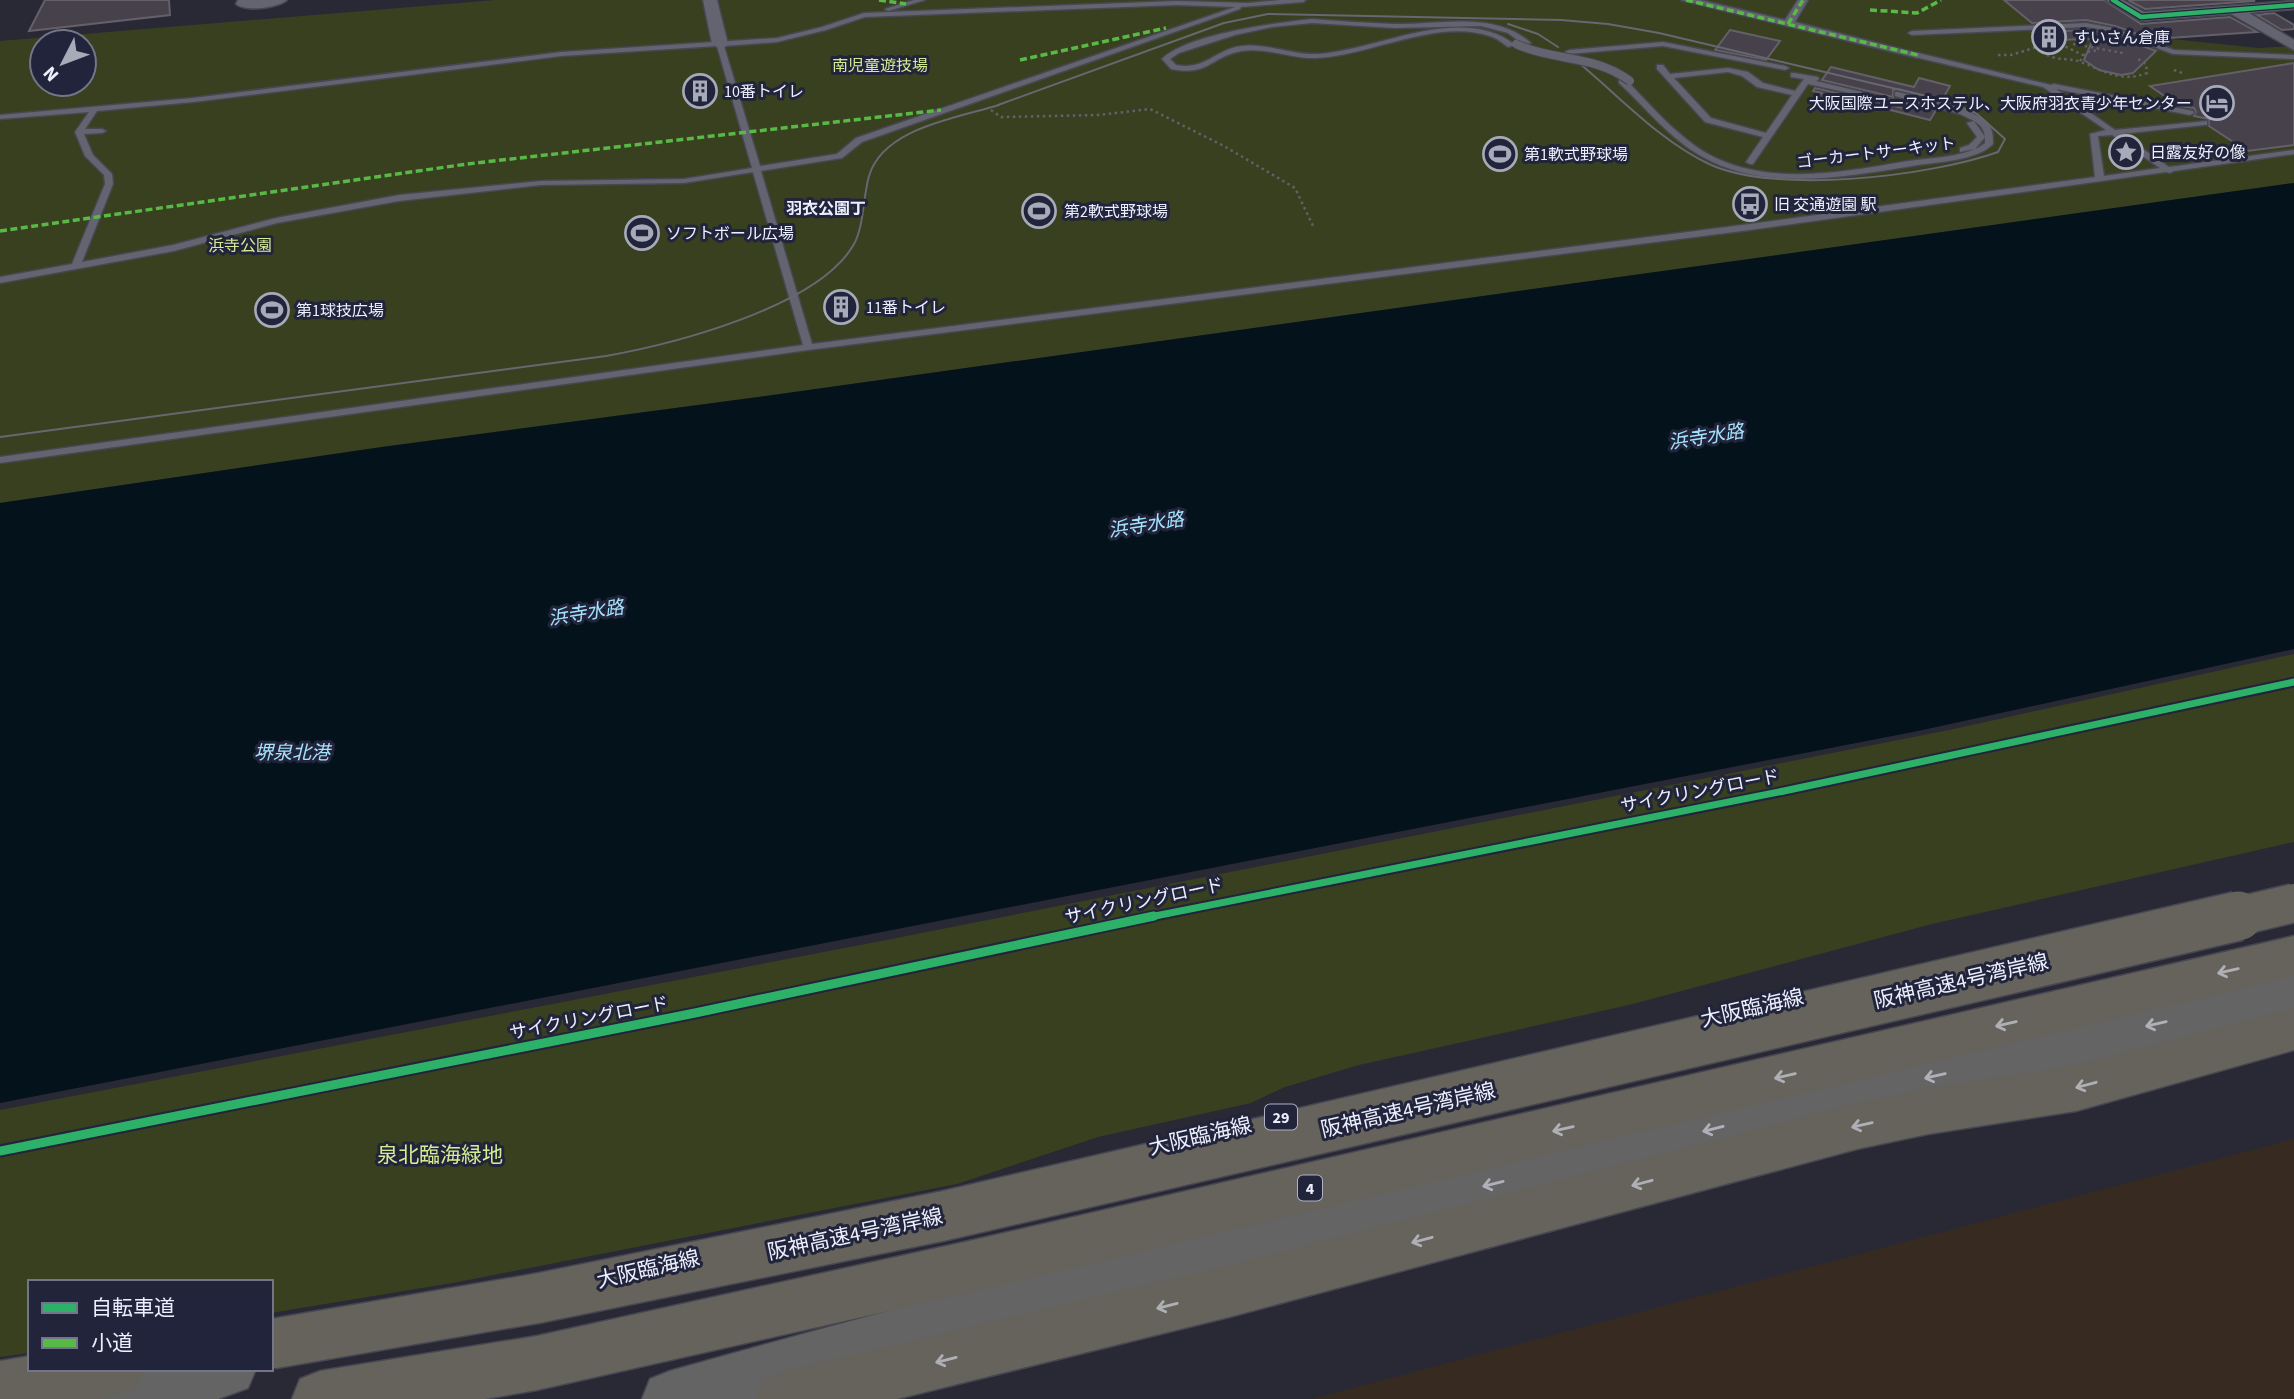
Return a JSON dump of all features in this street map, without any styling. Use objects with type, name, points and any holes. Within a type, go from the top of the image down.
[{"type":"highway","name":"阪神高速4号湾岸線","points":[[273,1343],[539,1298],[943,1216],[2294,903]]},
{"type":"highway","name":"4","points":[[320,1399],[537,1363],[1200,1214],[2294,956]]},
{"type":"highway","points":[[784,1399],[1233,1290],[1857,1126],[1928,1111],[2076,1088],[2294,1029]]},
{"type":"highway","points":[[396,1399],[537,1363]]},
{"type":"highway","points":[[0,1389],[106,1371]]},
{"type":"main road","name":"大阪臨海線","points":[[273,1359],[1449,1076],[2294,886]]},
{"type":"main road","points":[[670,1399],[825,1354],[1219,1252],[1823,1102],[2294,992]]},
{"type":"main road","points":[[105,1399],[221,1371]]},
{"type":"street","points":[[245,0],[243,4],[279,0]]},
{"type":"street","points":[[710,0],[720,44]]},
{"type":"street","points":[[1686,0],[1918,55]]},
{"type":"street","points":[[1788,24],[1803,0]]},
{"type":"street","points":[[2113,0],[2141,18],[2294,5]]},
{"type":"street","points":[[2217,0],[2293,52]]},
{"type":"lane","points":[[0,117],[193,100],[561,54],[777,40],[922,0]]},
{"type":"lane","points":[[864,15],[1128,2],[1303,0]]},
{"type":"lane","points":[[0,280],[174,248],[362,203],[541,183],[684,181],[839,156],[859,140],[1247,2]]},
{"type":"lane","name":"ゴーカートサーキット","points":[[1626,81],[1703,155],[1733,168],[1758,174],[1797,177],[1968,155],[1989,144],[1991,138],[1987,128],[1970,115],[1896,96],[1959,115],[1974,124],[1981,137],[1968,149],[1802,171],[1768,170],[1727,160],[1706,149],[1626,81],[1594,62],[1535,54],[1519,44],[1510,31],[1481,24],[1404,27],[1298,22],[1233,33],[1176,51],[1166,59],[1174,67],[1196,70],[1241,49],[1318,56],[1406,37],[1472,31],[1495,34],[1519,44],[1548,52],[1571,53],[1651,45],[1784,70]]},
{"type":"lane","points":[[1912,33],[2086,25],[2112,29],[2173,52],[2293,52]]},
{"type":"lane","points":[[720,44],[808,346]]},
{"type":"lane","points":[[1918,55],[2046,85],[2190,113]]},
{"type":"lane","points":[[1660,67],[1708,120],[1768,136]]},
{"type":"lane","points":[[1668,76],[1728,70],[1745,74],[1760,85],[1797,94]]},
{"type":"lane","points":[[1796,73],[1821,78]]},
{"type":"lane","points":[[1750,162],[1806,81],[1959,115]]},
{"type":"lane","points":[[2046,85],[2170,171]]},
{"type":"lane","points":[[79,132],[94,109]]},
{"type":"lane","points":[[2100,180],[2094,134],[2204,123]]},
{"type":"lane","points":[[79,132],[102,131]]},
{"type":"lane","points":[[76,266],[109,184],[107,174],[89,156],[79,132]]},
{"type":"lane","points":[[0,460],[808,346],[2170,171],[2294,152]]},
{"type":"path","points":[[2045,45],[2043,52],[2049,57],[2061,61],[2080,61],[2111,75],[2133,77],[2147,73],[2146,64],[2121,52],[2101,50],[2083,55],[2060,44]]},
{"type":"path","points":[[1993,54],[2011,55],[2045,45],[2060,44],[2121,52],[2156,64]]},
{"type":"path","points":[[2080,61],[2083,55]]},
{"type":"path","points":[[2166,67],[2185,74]]},
{"type":"path","points":[[972,99],[1002,117],[1099,115],[1150,109],[1295,188],[1314,228]]},
{"type":"shaded area","points":[[2294,1139],[2294,1399],[1312,1399]]},
{"type":"green space","name":"浜寺公園","points":[[495,0],[2106,0],[2171,39],[2259,48],[2294,46],[2294,183],[382,447],[0,503],[0,41],[28,39],[28,98],[98,98],[98,33]]},
{"type":"green space","name":"泉北臨海緑地","points":[[2294,654],[2294,842],[1932,924],[1629,1005],[1359,1065],[1285,1087],[1251,1103],[1098,1137],[957,1184],[458,1282],[273,1313],[273,1280],[28,1280],[28,1353],[0,1357],[0,1110],[876,942],[1949,730]]},
{"type":"water","name":"堺泉北港","points":[[2294,183],[2294,649],[1918,731],[0,1103],[0,503],[382,447]]},
{"type":"building","points":[[45,0],[169,0],[170,15],[55,28],[31,28]]},
{"type":"building","points":[[2004,0],[2104,0],[2141,24],[2230,17],[2257,32],[2169,38],[2164,43],[2115,26],[2086,20],[2032,23]]},
{"type":"building","points":[[2128,0],[2252,0],[2255,1],[2145,9]]},
{"type":"building","points":[[2274,13],[2294,25],[2294,29],[2282,30],[2257,15]]},
{"type":"building","points":[[1730,30],[1780,41],[1766,60],[1715,50]]},
{"type":"building","points":[[2086,30],[2110,34],[2156,51],[2133,73],[2121,75],[2099,70],[2084,60],[2093,39],[2054,40],[2043,32]]},
{"type":"building","name":"大阪国際ユースホステル、大阪府羽衣青少年センター","points":[[2294,63],[2294,145],[2247,151],[2209,126],[2209,119],[2194,116],[2194,108],[2179,106],[2150,86]]},
{"type":"building","points":[[1831,67],[1914,87],[1919,78],[1950,86],[1942,100],[1898,89],[1893,90],[1893,97],[1822,80]]},
{"type":"building","points":[[1815,88],[1907,109],[1914,104],[1936,110],[1930,120],[1859,102],[1855,109],[1817,100],[1822,93],[1813,91]]},
{"type":"tram line","points":[[998,105],[1224,23],[1268,14],[1561,20],[1608,24],[1659,33],[1939,99],[1976,113],[2005,139],[1998,152],[1969,161],[1895,175],[1812,180],[1773,179],[1738,173],[1709,164],[1674,143],[1641,118],[1579,63]]},
{"type":"tram line","points":[[1508,24],[1538,34],[1558,47]]},
{"type":"tram line","points":[[0,437],[606,356],[705,332],[778,304],[810,286],[836,266],[854,244],[862,220],[869,176],[877,160],[889,146],[924,127],[999,105]]},
{"type":"marked path","points":[[879,0],[906,4]]},
{"type":"marked path","points":[[1686,0],[1918,55]]},
{"type":"marked path","points":[[1788,24],[1803,0]]},
{"type":"marked path","points":[[1870,10],[1899,14],[1917,13],[1934,7],[1941,0]]},
{"type":"marked path","points":[[1020,60],[1166,28]]},
{"type":"marked path","points":[[0,231],[467,164],[941,110]]},
{"type":"cycle path","points":[[2113,0],[2141,17],[2294,5]]},
{"type":"cycle path","name":"サイクリングロード","points":[[0,1151],[695,1013],[992,948],[1784,791],[2294,682]]},
{"type":"place","name":"すいさん倉庫","points":[[2049,37]]},
{"type":"place","name":"10番トイレ","points":[[700,91]]},
{"type":"place","name":"大阪国際ユースホステル、大阪府羽衣青少年センター","points":[[2217,103]]},
{"type":"place","name":"日露友好の像","points":[[2126,152]]},
{"type":"place","name":"第1軟式野球場","points":[[1500,154]]},
{"type":"place","name":"旧 交通遊園 駅","points":[[1750,204]]},
{"type":"place","name":"第2軟式野球場","points":[[1039,211]]},
{"type":"place","name":"ソフトボール広場","points":[[642,233]]},
{"type":"place","name":"11番トイレ","points":[[841,307]]},
{"type":"place","name":"第1球技広場","points":[[272,310]]},
{"type":"district","name":"羽衣公園丁","points":[[826,208]]},
{"type":"park label","name":"南児童遊技場","points":[[880,65]]},
{"type":"water label","name":"浜寺水路","points":[[1706,436]]},
{"type":"water label","name":"浜寺水路","points":[[1146,524]]},
{"type":"water label","name":"浜寺水路","points":[[586,612]]}]
